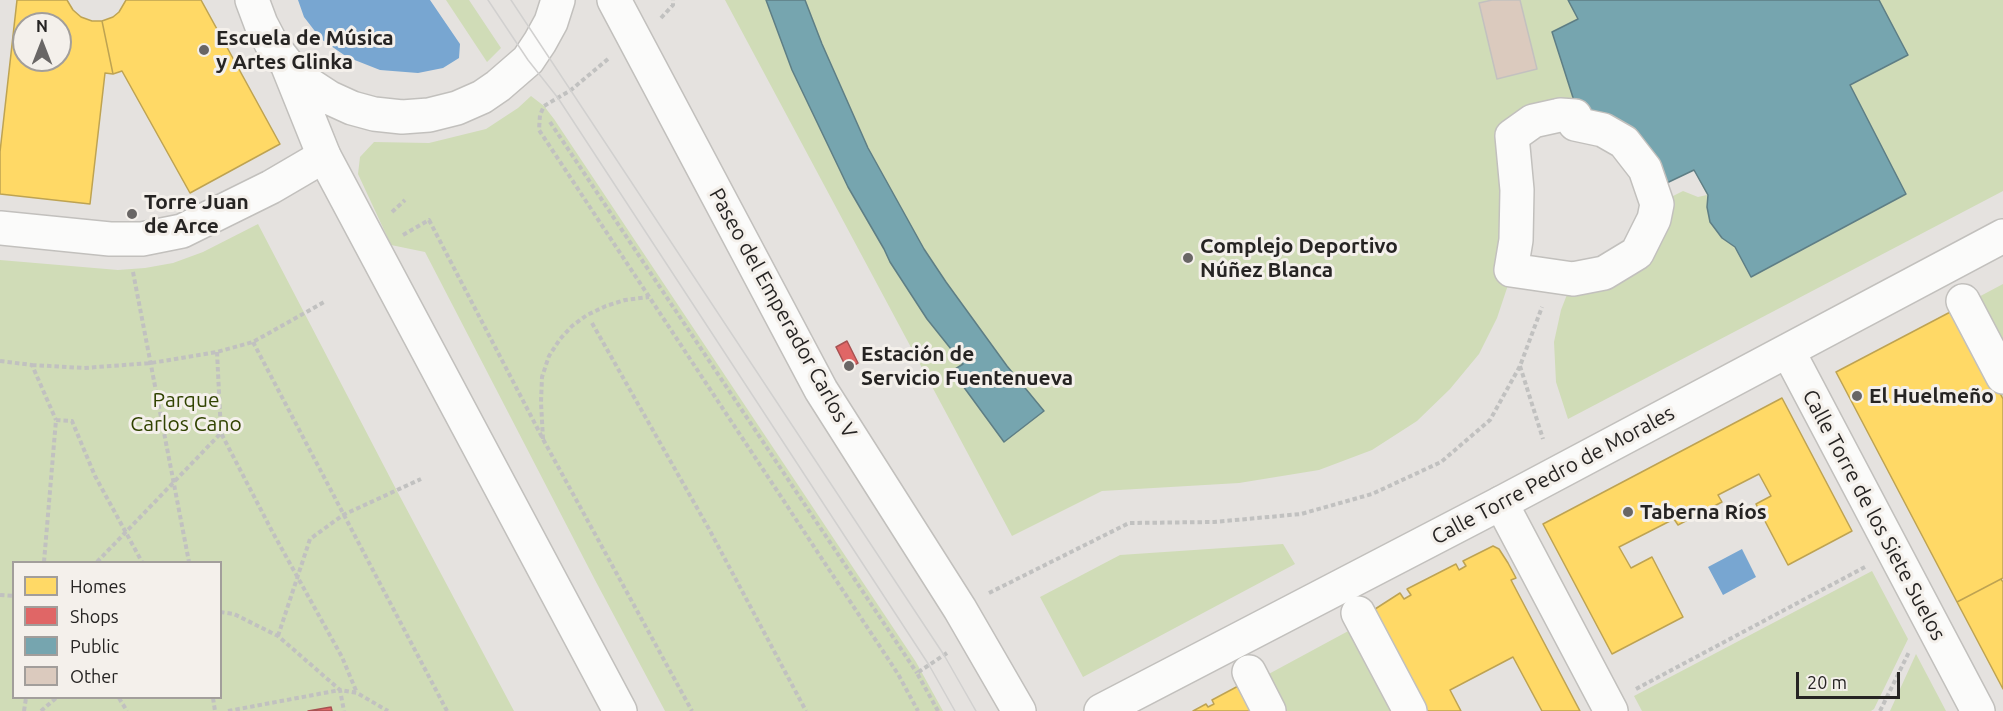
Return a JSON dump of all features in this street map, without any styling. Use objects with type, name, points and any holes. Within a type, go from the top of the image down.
[{"type":"street","points":[[252,0],[268,38],[287,64],[307,83],[330,98],[352,108],[374,114],[402,117],[429,115],[457,108],[482,97],[513,75],[540,42],[551,22],[558,0]]},
{"type":"street","name":"Paseo del Emperador Carlos V","points":[[614,0],[821,390],[960,609],[1019,711]]},
{"type":"street","points":[[287,64],[324,156],[620,711]]},
{"type":"street","points":[[1560,115],[1575,116],[1575,124],[1603,130],[1630,147],[1644,169],[1657,204],[1654,219],[1637,253],[1604,273],[1573,279],[1551,277],[1511,270],[1516,240],[1517,190],[1512,135],[1533,121],[1560,115]]},
{"type":"street","points":[[0,228],[110,239],[142,239],[182,231],[271,188],[324,156]]},
{"type":"street","name":"Calle Torre Pedro de Morales","points":[[1101,711],[1501,503],[2003,236]]},
{"type":"street","points":[[1963,301],[2003,377]]},
{"type":"street","name":"Calle Torre de los Siete Suelos","points":[[1788,351],[1978,711]]},
{"type":"street","points":[[1501,503],[1619,702]]},
{"type":"street","points":[[1358,614],[1410,711]]},
{"type":"street","points":[[1249,672],[1269,711]]},
{"type":"path","points":[[634,37],[571,90],[544,106],[540,115],[539,130],[898,674],[918,711]]},
{"type":"path","points":[[550,122],[917,673],[938,711]]},
{"type":"path","points":[[399,238],[429,220],[544,441],[692,711]]},
{"type":"path","points":[[132,265],[189,561]]},
{"type":"path","points":[[983,596],[1130,523],[1214,522],[1301,513],[1372,494],[1441,462],[1490,420],[1520,366],[1540,316],[1551,277]]},
{"type":"path","points":[[544,441],[542,377],[549,357],[560,339],[587,315],[606,306],[625,300],[649,297]]},
{"type":"path","points":[[0,361],[84,369],[151,363],[217,352],[253,342],[326,301]]},
{"type":"path","points":[[592,323],[708,529],[806,711]]},
{"type":"path","points":[[253,342],[447,711]]},
{"type":"path","points":[[217,352],[221,433],[297,578],[342,657],[357,693]]},
{"type":"path","points":[[32,365],[56,420],[44,561]]},
{"type":"path","points":[[1520,366],[1543,439]]},
{"type":"path","points":[[56,420],[72,421],[95,476],[141,561]]},
{"type":"path","points":[[98,561],[221,433]]},
{"type":"path","points":[[278,636],[310,539],[343,515],[421,479]]},
{"type":"path","points":[[1619,702],[1874,563]]},
{"type":"path","points":[[222,612],[234,614],[278,636],[340,690],[344,711]]},
{"type":"path","points":[[917,673],[952,651]]},
{"type":"path","points":[[1880,711],[1909,651]]},
{"type":"path","points":[[228,711],[340,690],[357,693],[388,711]]},
{"type":"path","points":[[41,711],[55,699]]},
{"type":"green space","points":[[446,0],[469,0],[501,48],[487,62]]},
{"type":"green space","name":"Complejo Deportivo Núñez Blanca","points":[[725,0],[2003,0],[2003,191],[1568,419],[1556,382],[1554,342],[1561,310],[1573,279],[1604,273],[1657,204],[1683,191],[1698,197],[1707,195],[1694,170],[1652,190],[1586,125],[1512,136],[1510,279],[1497,318],[1479,354],[1450,389],[1417,421],[1372,450],[1319,470],[1239,483],[1102,491],[1012,536]]},
{"type":"green space","points":[[531,96],[544,106],[554,119],[916,662],[943,711],[665,711],[425,252],[391,245],[358,174],[360,157],[374,142],[429,143],[486,129],[518,108]]},
{"type":"green space","name":"Parque Carlos Cano","points":[[258,224],[514,711],[0,711],[0,260],[118,270],[173,263],[203,252]]},
{"type":"green space","points":[[2003,284],[2003,399],[1956,309]]},
{"type":"green space","points":[[1283,544],[1295,564],[1083,677],[1040,597],[1120,555]]},
{"type":"green space","points":[[1872,571],[1908,639],[1871,711],[1642,711],[1634,696]]},
{"type":"green space","points":[[1352,629],[1424,711],[1283,711],[1265,676]]},
{"type":"green space","points":[[1916,654],[1946,711],[1890,711]]},
{"type":"water","points":[[298,0],[430,0],[460,44],[459,58],[443,68],[418,73],[380,70],[347,57],[321,39],[304,17]]},
{"type":"water","points":[[1742,549],[1756,577],[1723,595],[1708,567]]},
{"type":"building: Homes","points":[[17,0],[67,0],[81,17],[92,21],[102,21],[113,74],[105,73],[90,204],[0,194],[0,152],[12,45],[12,72],[72,72],[72,12],[16,12]]},
{"type":"building: Homes","points":[[126,0],[201,0],[280,144],[190,193],[122,71],[113,74],[102,21],[119,12]]},
{"type":"building: Homes","points":[[1956,309],[2003,399],[2003,578],[1957,602],[1836,372]]},
{"type":"building: Homes","points":[[1782,398],[1852,531],[1788,565],[1756,504],[1771,496],[1759,474],[1718,495],[1722,502],[1678,525],[1674,519],[1619,547],[1631,568],[1652,557],[1683,617],[1612,654],[1543,524]]},
{"type":"building: Homes","points":[[1493,546],[1499,549],[1516,578],[1511,580],[1580,711],[1542,711],[1513,657],[1450,690],[1461,711],[1424,711],[1372,611],[1400,593],[1404,599],[1411,595],[1407,589],[1456,564],[1459,570],[1466,566],[1463,561]]},
{"type":"building: Homes","points":[[2001,579],[2003,582],[2003,689],[1957,602]]},
{"type":"building: Homes","points":[[1242,684],[1256,711],[1193,711],[1206,704],[1208,707],[1214,704],[1212,700]]},
{"type":"building: Shops","points":[[847,341],[858,363],[847,369],[836,347]]},
{"type":"building: Shops","points":[[331,707],[332,711],[308,711]]},
{"type":"building: Public","points":[[766,0],[805,0],[868,148],[924,249],[1007,366],[1044,411],[1004,442],[952,371],[963,364],[927,319],[890,262],[848,187],[792,70]]},
{"type":"building: Public","points":[[1568,0],[1879,0],[1908,55],[1850,85],[1906,194],[1751,277],[1735,247],[1722,238],[1710,222],[1707,207],[1708,195],[1694,170],[1652,190],[1576,107],[1552,32],[1578,19]]},
{"type":"building: Other","points":[[1492,0],[1520,0],[1537,69],[1497,79],[1479,3]]},
{"type":"tram line","points":[[488,0],[528,60],[558,98],[929,665],[955,711]]},
{"type":"tram line","points":[[511,0],[944,655],[976,711]]},
{"type":"place","name":"Escuela de Música y Artes Glinka","points":[[204,50]]},
{"type":"place","name":"Torre Juan de Arce","points":[[132,214]]},
{"type":"place","name":"Complejo Deportivo Núñez Blanca","points":[[1188,258]]},
{"type":"place","name":"Estación de Servicio Fuentenueva","points":[[849,366]]},
{"type":"place","name":"El Huelmeño","points":[[1857,396]]},
{"type":"place","name":"Taberna Ríos","points":[[1628,512]]}]
